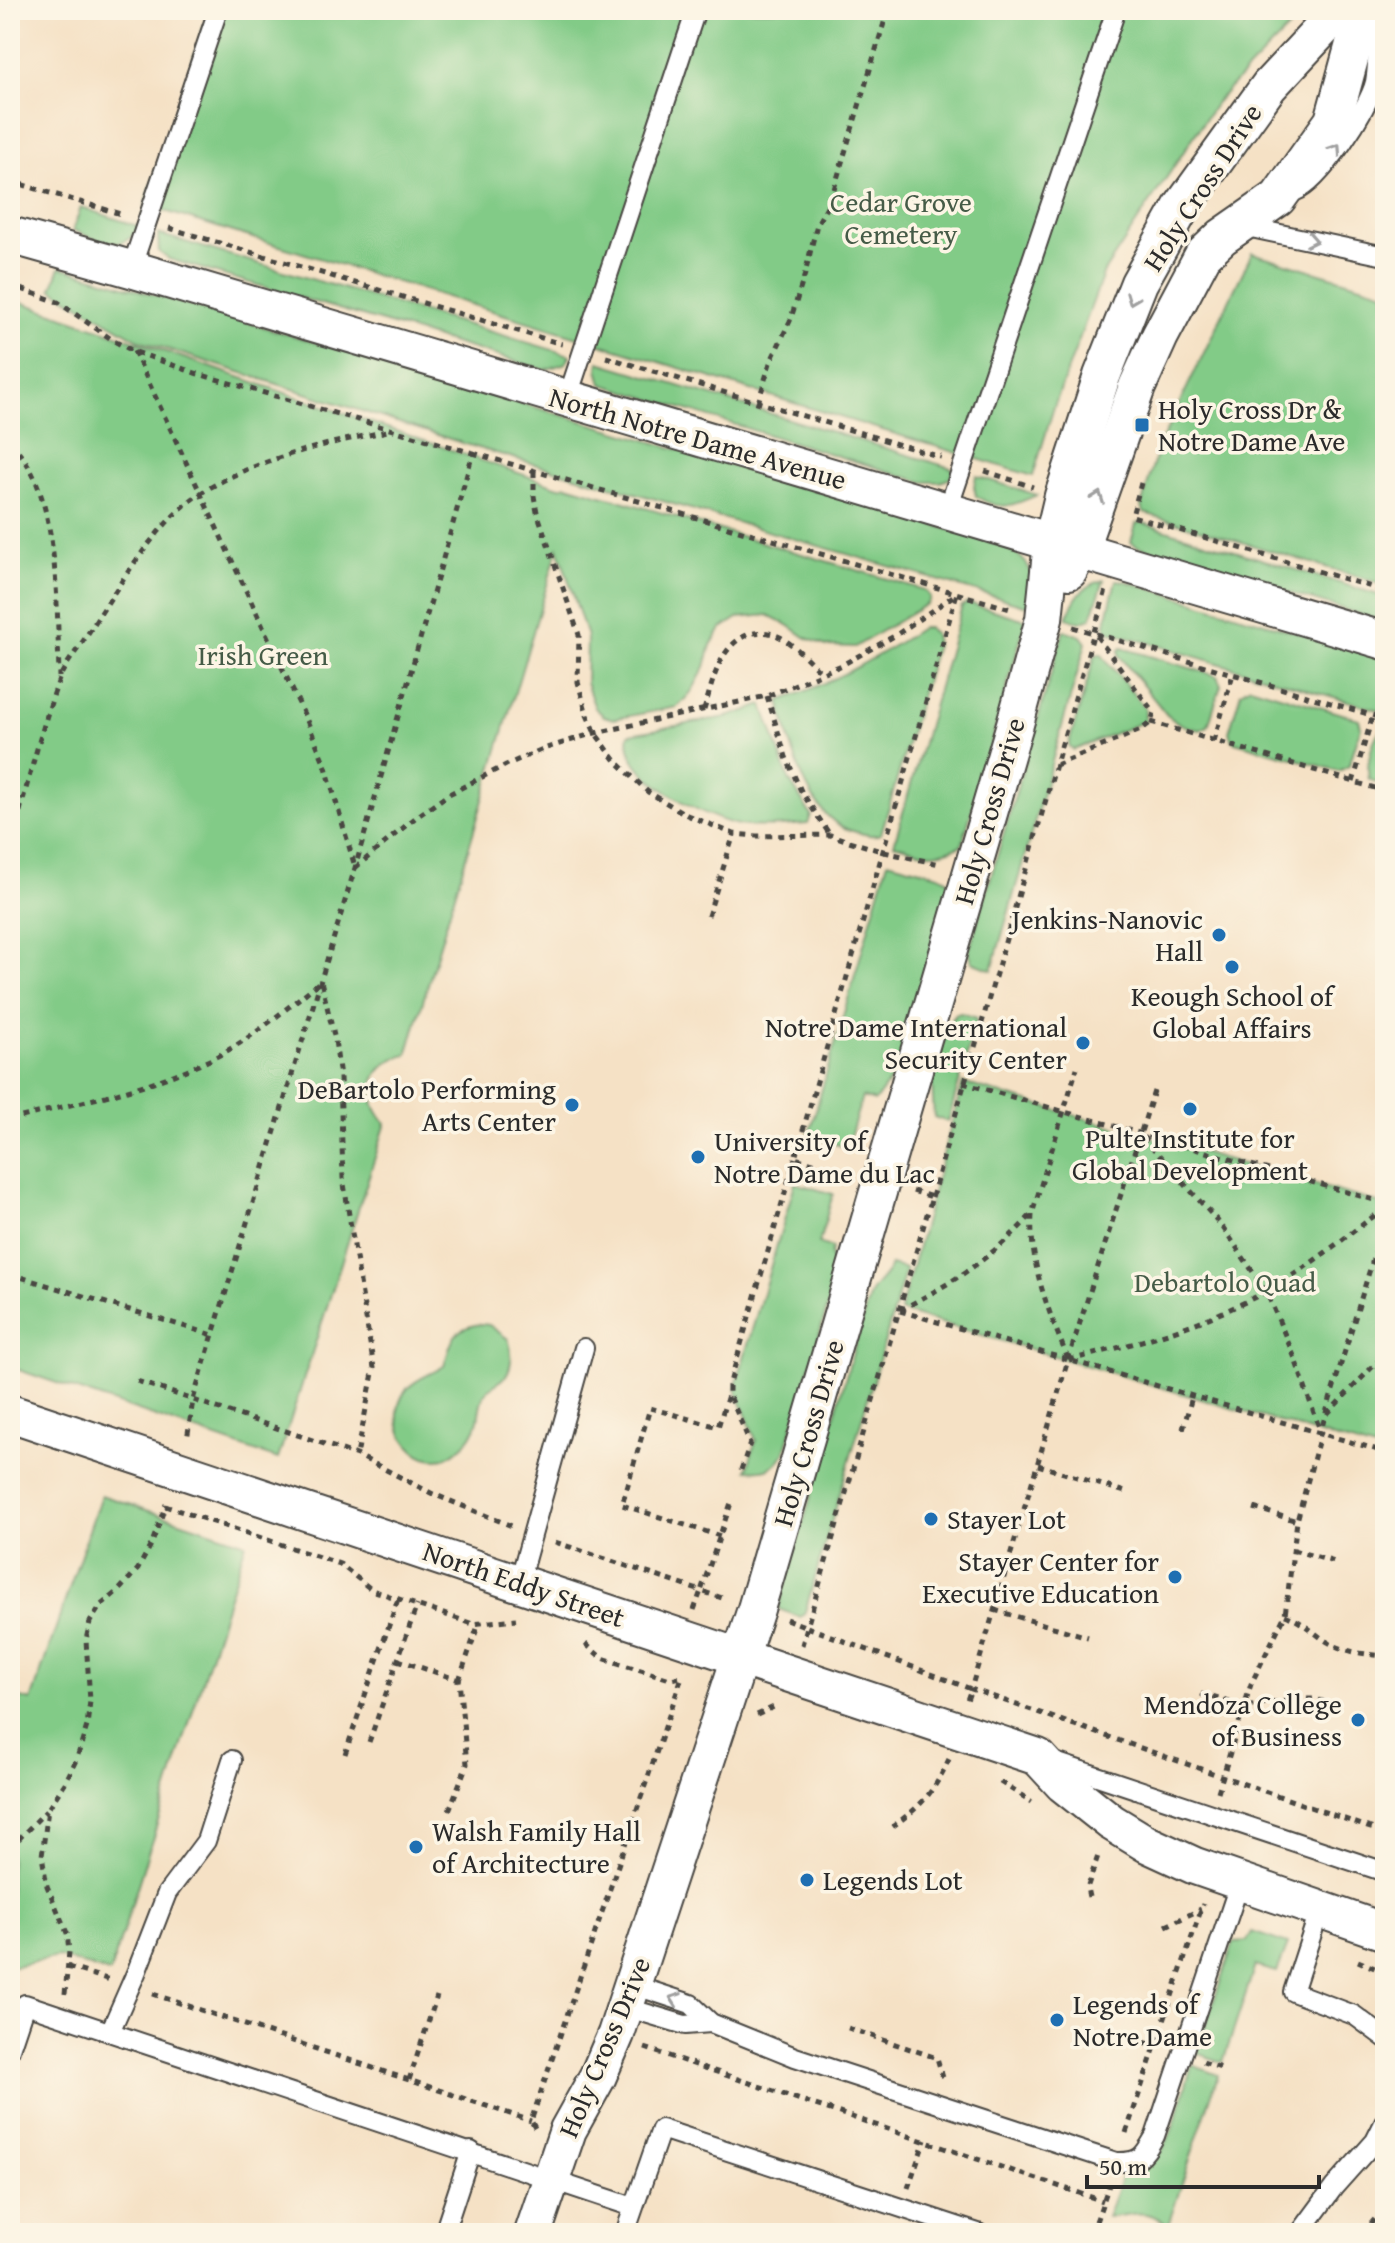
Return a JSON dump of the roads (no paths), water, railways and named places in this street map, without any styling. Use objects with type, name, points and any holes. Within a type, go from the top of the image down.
[{"type":"street","name":"Holy Cross Drive","points":[[1066,546],[1063,496],[1102,376],[1139,283],[1181,208],[1269,86],[1340,10]]},
{"type":"street","name":"Holy Cross Drive","points":[[533,2233],[541,2176],[598,2076],[629,1996],[741,1658],[1066,546],[1160,336],[1203,255],[1278,198],[1333,121],[1354,44],[1372,10]]},
{"type":"street","points":[[1283,71],[1330,76],[1343,86]]},
{"type":"street","name":"North Notre Dame Avenue","points":[[10,235],[1385,641]]},
{"type":"street","name":"North Eddy Street","points":[[10,1413],[1038,1757]]},
{"type":"street","points":[[1038,1757],[1063,1784],[1147,1844],[1195,1866],[1385,1932]]},
{"type":"lane","points":[[131,269],[218,10]]},
{"type":"lane","points":[[567,399],[696,10]]},
{"type":"lane","points":[[947,512],[1116,10]]},
{"type":"lane","points":[[1278,198],[1305,188],[1324,168],[1364,109],[1374,85],[1378,57],[1372,10]]},
{"type":"lane","points":[[1239,225],[1385,256]]},
{"type":"lane","points":[[519,1582],[584,1348]]},
{"type":"lane","points":[[1038,1757],[1385,1872]]},
{"type":"lane","points":[[110,2032],[167,1893],[206,1841],[232,1760]]},
{"type":"lane","points":[[629,1996],[691,2004],[711,2023],[795,2057],[1116,2162],[1131,2162],[1146,2152],[1155,2136],[1240,1882]]},
{"type":"lane","points":[[1320,1909],[1293,1992],[1354,2015],[1385,2038]]},
{"type":"lane","points":[[10,2049],[25,2004],[633,2207]]},
{"type":"lane","points":[[1300,2233],[1334,2187],[1375,2141],[1385,2121]]},
{"type":"lane","points":[[625,2233],[661,2129],[978,2233]]},
{"type":"lane","points":[[444,2233],[471,2151]]},
{"type":"lane","points":[[917,2233],[923,2215]]},
{"type":"place","name":"Holy Cross Dr & Notre Dame Ave","points":[[1142,425]]},
{"type":"place","name":"Jenkins-Nanovic Hall","points":[[1219,935]]},
{"type":"place","name":"Keough School of Global Affairs","points":[[1232,967]]},
{"type":"place","name":"Notre Dame International Security Center","points":[[1083,1043]]},
{"type":"place","name":"DeBartolo Performing Arts Center","points":[[572,1105]]},
{"type":"place","name":"Pulte Institute for Global Development","points":[[1190,1109]]},
{"type":"place","name":"University of Notre Dame du Lac","points":[[698,1157]]},
{"type":"place","name":"Stayer Lot","points":[[931,1519]]},
{"type":"place","name":"Stayer Center for Executive Education","points":[[1175,1577]]},
{"type":"place","name":"Mendoza College of Business","points":[[1358,1720]]},
{"type":"place","name":"Walsh Family Hall of Architecture","points":[[416,1847]]},
{"type":"place","name":"Legends Lot","points":[[807,1880]]},
{"type":"place","name":"Legends of Notre Dame","points":[[1057,2020]]},
{"type":"park label","name":"Cedar Grove Cemetery","points":[[901,218]]},
{"type":"park label","name":"Irish Green","points":[[263,655]]},
{"type":"park label","name":"Debartolo Quad","points":[[1225,1282]]}]
